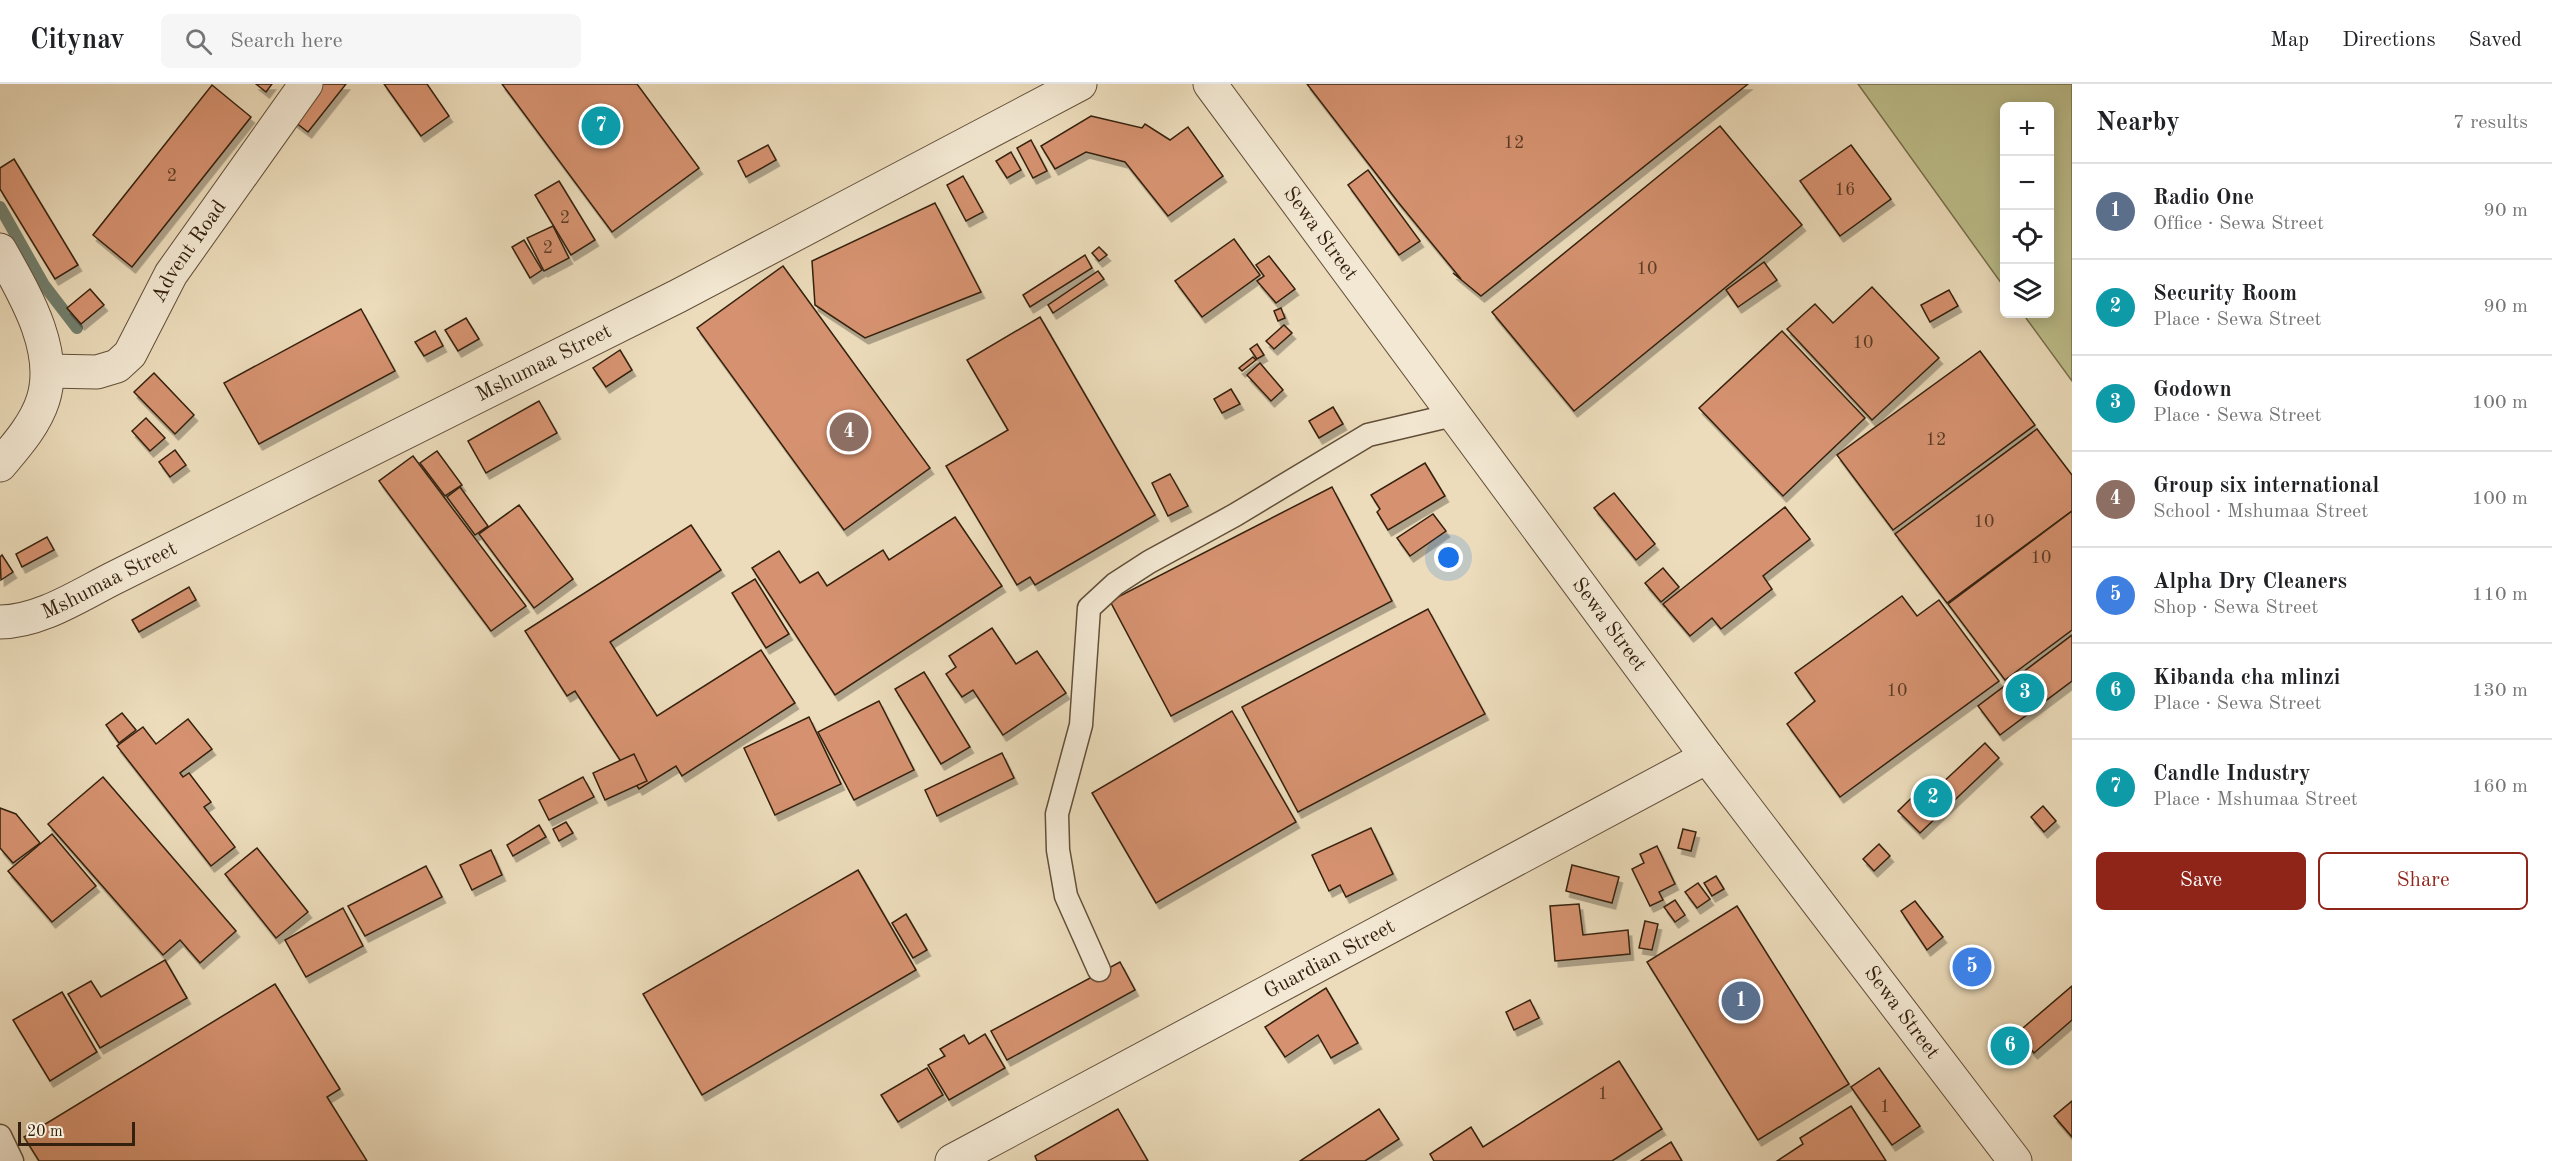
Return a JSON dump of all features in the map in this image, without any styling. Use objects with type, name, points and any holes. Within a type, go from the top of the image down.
[{"type":"street","name":"Advent Road","points":[[48,371],[97,372],[117,366],[130,354],[171,274],[306,84]]},
{"type":"street","name":"Mshumaa Street","points":[[3,625],[44,612],[118,576],[667,301],[1080,84]]},
{"type":"street","name":"Sewa Street","points":[[1210,84],[1707,757],[2015,1161]]},
{"type":"street","points":[[0,250],[33,315],[43,343],[48,371],[43,401],[26,432],[0,465]]},
{"type":"street","name":"Guardian Street","points":[[952,1161],[1707,757]]},
{"type":"lane","points":[[1099,970],[1066,896],[1058,850],[1058,814],[1081,725],[1089,609],[1115,584],[1149,562],[1235,515],[1368,435],[1453,415]]},
{"type":"lane","points":[[0,1136],[12,1161]]},
{"type":"green space","points":[[1858,84],[2072,84],[2072,381],[2026,318],[2054,318],[2054,102],[2000,102],[2000,281]]},
{"type":"building","points":[[256,84],[272,84],[266,92]]},
{"type":"building","points":[[319,84],[346,84],[308,132],[291,119]]},
{"type":"building","points":[[384,84],[427,84],[449,116],[421,136]]},
{"type":"building","points":[[502,84],[637,84],[699,168],[612,232]]},
{"type":"building","points":[[1307,84],[1748,84],[1481,296],[1453,273],[1461,279]]},
{"type":"building","points":[[212,85],[251,117],[132,267],[93,235]]},
{"type":"building","points":[[1091,116],[1142,128],[1145,124],[1170,140],[1188,127],[1223,176],[1168,216],[1125,162],[1086,152],[1055,169],[1041,146]]},
{"type":"building","points":[[1720,126],[1802,225],[1574,411],[1492,312]]},
{"type":"building","points":[[1031,140],[1047,171],[1033,178],[1017,148]]},
{"type":"building","points":[[768,145],[776,160],[746,177],[738,161]]},
{"type":"building","points":[[1851,145],[1891,199],[1840,236],[1800,181]]},
{"type":"building","points":[[1011,152],[1021,170],[1007,178],[996,161]]},
{"type":"building","points":[[14,159],[78,265],[55,279],[0,189],[0,168]]},
{"type":"building","points":[[1368,170],[1420,241],[1399,255],[1348,185]]},
{"type":"building","points":[[963,176],[983,212],[966,221],[947,185]]},
{"type":"building","points":[[559,181],[595,240],[571,255],[535,195]]},
{"type":"building","points":[[935,203],[981,292],[865,338],[815,305],[812,261]]},
{"type":"building","points":[[553,226],[569,258],[544,271],[527,238]]},
{"type":"building","points":[[1234,239],[1260,275],[1202,317],[1175,281]]},
{"type":"building","points":[[524,240],[542,270],[530,278],[512,247]]},
{"type":"building","points":[[1099,247],[1107,255],[1099,261],[1092,253]]},
{"type":"building","points":[[1085,255],[1092,268],[1030,307],[1023,295]]},
{"type":"building","points":[[1269,256],[1295,289],[1276,303],[1257,281],[1264,276],[1256,265]]},
{"type":"building","points":[[1764,262],[1777,280],[1738,307],[1726,290]]},
{"type":"building","points":[[783,266],[930,468],[844,530],[697,328]]},
{"type":"building","points":[[1098,271],[1104,279],[1053,313],[1048,305]]},
{"type":"building","points":[[1872,287],[1939,358],[1872,420],[1787,329],[1815,304],[1833,323]]},
{"type":"building","points":[[90,289],[104,305],[81,324],[67,308]]},
{"type":"building","points":[[1949,290],[1958,306],[1930,322],[1921,305]]},
{"type":"building","points":[[1281,308],[1285,318],[1278,321],[1274,311]]},
{"type":"building","points":[[361,309],[395,371],[259,444],[224,383]]},
{"type":"building","points":[[1040,317],[1155,515],[1035,585],[1030,577],[1017,585],[946,466],[1008,430],[967,360]]},
{"type":"building","points":[[466,318],[479,339],[458,351],[445,330]]},
{"type":"building","points":[[1284,325],[1292,333],[1274,349],[1266,341]]},
{"type":"building","points":[[435,331],[443,346],[424,356],[415,342]]},
{"type":"building","points":[[1782,331],[1865,418],[1783,496],[1699,408]]},
{"type":"building","points":[[1257,344],[1264,355],[1257,359],[1250,349]]},
{"type":"building","points":[[620,350],[632,370],[606,387],[593,368]]},
{"type":"building","points":[[1980,351],[2035,425],[1893,530],[1837,455]]},
{"type":"building","points":[[1253,357],[1256,360],[1242,371],[1239,368]]},
{"type":"building","points":[[1260,363],[1283,390],[1271,401],[1247,375]]},
{"type":"building","points":[[154,373],[194,415],[175,434],[134,392]]},
{"type":"building","points":[[1231,389],[1240,404],[1222,413],[1214,399]]},
{"type":"building","points":[[539,401],[557,433],[486,473],[468,441]]},
{"type":"building","points":[[1333,407],[1343,424],[1319,438],[1309,421]]},
{"type":"building","points":[[146,418],[165,438],[150,451],[132,431]]},
{"type":"building","points":[[2037,429],[2072,475],[2072,511],[1947,603],[1895,534]]},
{"type":"building","points":[[175,450],[186,465],[170,477],[159,462]]},
{"type":"building","points":[[437,451],[462,485],[445,496],[420,463]]},
{"type":"building","points":[[413,456],[526,606],[491,631],[379,481]]},
{"type":"building","points":[[1425,463],[1445,496],[1388,530],[1377,512],[1380,509],[1371,495]]},
{"type":"building","points":[[1170,474],[1188,506],[1168,516],[1152,483]]},
{"type":"building","points":[[460,487],[488,526],[475,535],[447,497]]},
{"type":"building","points":[[1332,487],[1392,601],[1171,716],[1110,601]]},
{"type":"building","points":[[1614,493],[1655,544],[1636,560],[1594,508]]},
{"type":"building","points":[[519,505],[573,579],[534,608],[479,534]]},
{"type":"building","points":[[1785,507],[1810,539],[1763,576],[1772,589],[1721,629],[1712,618],[1690,636],[1663,604]]},
{"type":"building","points":[[2072,511],[2072,630],[2005,680],[1948,604]]},
{"type":"building","points":[[1433,514],[1446,531],[1410,556],[1397,538]]},
{"type":"building","points":[[955,517],[1002,586],[835,695],[752,568],[779,551],[800,583],[818,572],[827,586],[883,550],[889,560]]},
{"type":"building","points":[[691,525],[721,570],[610,642],[657,716],[761,650],[795,703],[682,776],[676,766],[639,789],[575,691],[567,696],[525,631]]},
{"type":"building","points":[[47,537],[54,550],[22,567],[16,554]]},
{"type":"building","points":[[2,555],[13,572],[1,580],[0,557]]},
{"type":"building","points":[[1663,568],[1679,587],[1661,602],[1645,583]]},
{"type":"building","points":[[755,579],[789,634],[766,648],[732,593]]},
{"type":"building","points":[[189,587],[196,600],[139,632],[132,620]]},
{"type":"building","points":[[1902,596],[1917,616],[1939,600],[1999,681],[1840,797],[1787,724],[1815,701],[1795,673]]},
{"type":"building","points":[[1428,609],[1485,714],[1298,812],[1242,707]]},
{"type":"building","points":[[992,628],[1016,664],[1037,651],[1066,693],[1003,735],[973,690],[962,697],[946,674],[956,667],[949,656]]},
{"type":"building","points":[[2072,635],[2072,681],[2000,735],[1978,706]]},
{"type":"building","points":[[924,672],[970,747],[941,764],[895,689]]},
{"type":"building","points":[[879,701],[914,770],[854,800],[818,732]]},
{"type":"building","points":[[1232,711],[1296,822],[1156,903],[1092,793]]},
{"type":"building","points":[[122,713],[136,730],[119,743],[106,725]]},
{"type":"building","points":[[809,717],[841,784],[775,815],[744,748]]},
{"type":"building","points":[[188,719],[212,749],[180,773],[183,777],[189,773],[211,802],[204,807],[235,847],[211,866],[117,746],[143,727],[156,744]]},
{"type":"building","points":[[1985,743],[1999,758],[1920,833],[1898,811],[1932,778],[1939,786]]},
{"type":"building","points":[[1002,753],[1014,778],[937,816],[925,790]]},
{"type":"building","points":[[634,754],[647,781],[605,800],[593,773]]},
{"type":"building","points":[[103,777],[236,931],[200,963],[180,940],[163,955],[48,824]]},
{"type":"building","points":[[583,777],[594,797],[549,820],[539,800]]},
{"type":"building","points":[[2043,806],[2056,821],[2044,832],[2031,817]]},
{"type":"building","points":[[0,808],[16,814],[40,843],[13,863],[0,848]]},
{"type":"building","points":[[566,822],[573,833],[559,841],[553,829]]},
{"type":"building","points":[[539,825],[546,837],[513,856],[507,845]]},
{"type":"building","points":[[1371,828],[1393,874],[1346,897],[1340,885],[1329,891],[1312,855]]},
{"type":"building","points":[[1683,829],[1696,832],[1691,851],[1678,848]]},
{"type":"building","points":[[52,834],[96,886],[52,922],[8,871]]},
{"type":"building","points":[[1879,844],[1890,856],[1874,871],[1863,859]]},
{"type":"building","points":[[1657,846],[1675,884],[1659,892],[1663,900],[1650,906],[1632,869],[1644,863],[1640,854]]},
{"type":"building","points":[[257,848],[308,912],[276,938],[225,874]]},
{"type":"building","points":[[491,850],[502,875],[472,890],[460,865]]},
{"type":"building","points":[[1572,865],[1619,877],[1612,903],[1566,891]]},
{"type":"building","points":[[426,866],[442,897],[365,936],[348,906]]},
{"type":"building","points":[[858,870],[916,970],[702,1095],[643,994]]},
{"type":"building","points":[[1716,876],[1724,889],[1712,896],[1704,883]]},
{"type":"building","points":[[1698,883],[1710,899],[1697,908],[1685,892]]},
{"type":"building","points":[[1675,900],[1685,915],[1675,922],[1664,907]]},
{"type":"building","points":[[1915,901],[1943,937],[1927,950],[1901,911]]},
{"type":"building","points":[[1579,904],[1583,935],[1628,930],[1630,954],[1555,961],[1550,906]]},
{"type":"building","points":[[1737,906],[1849,1084],[1758,1140],[1647,962]]},
{"type":"building","points":[[343,908],[363,946],[306,977],[285,940]]},
{"type":"building","points":[[906,914],[927,950],[913,958],[892,923]]},
{"type":"building","points":[[1645,921],[1658,924],[1652,950],[1639,948]]},
{"type":"building","points":[[165,960],[187,998],[100,1048],[68,994],[91,981],[101,997]]},
{"type":"building","points":[[1120,962],[1135,990],[1007,1060],[991,1031]]},
{"type":"building","points":[[275,984],[340,1089],[327,1097],[367,1161],[39,1161],[24,1137]]},
{"type":"building","points":[[2072,986],[2072,1020],[2034,1053],[2017,1033]]},
{"type":"building","points":[[1326,988],[1358,1043],[1331,1058],[1318,1035],[1285,1057],[1265,1027]]},
{"type":"building","points":[[62,992],[97,1052],[50,1081],[13,1020]]},
{"type":"building","points":[[1530,1000],[1539,1018],[1514,1030],[1506,1012]]},
{"type":"building","points":[[2012,1031],[2025,1049],[2008,1061],[1995,1043]]},
{"type":"building","points":[[985,1034],[1005,1068],[949,1100],[928,1065],[945,1056],[940,1049],[964,1035],[969,1044]]},
{"type":"building","points":[[1619,1061],[1662,1129],[1612,1161],[1434,1161],[1430,1154],[1471,1127],[1483,1147]]},
{"type":"building","points":[[927,1068],[943,1095],[898,1122],[881,1095]]},
{"type":"building","points":[[1879,1068],[1920,1126],[1892,1145],[1851,1087]]},
{"type":"building","points":[[2072,1101],[2072,1137],[2054,1116]]},
{"type":"building","points":[[1851,1106],[1886,1161],[1777,1161],[1803,1144],[1800,1138]]},
{"type":"building","points":[[1118,1109],[1148,1161],[1037,1161],[1035,1156]]},
{"type":"building","points":[[1379,1109],[1399,1139],[1365,1161],[1300,1161]]},
{"type":"building","points":[[1671,1142],[1682,1161],[1641,1161]]},
{"type":"waterway","points":[[0,207],[44,285],[77,328]]},
{"type":"place","name":"Candle Industry","points":[[601,126]]},
{"type":"place","name":"Group six international","points":[[849,432]]},
{"type":"place","name":"Godown","points":[[2025,693]]},
{"type":"place","name":"Security Room","points":[[1933,798]]},
{"type":"place","name":"Alpha Dry Cleaners","points":[[1972,967]]},
{"type":"place","name":"Radio One","points":[[1741,1001]]},
{"type":"place","name":"Kibanda cha mlinzi","points":[[2010,1046]]}]
